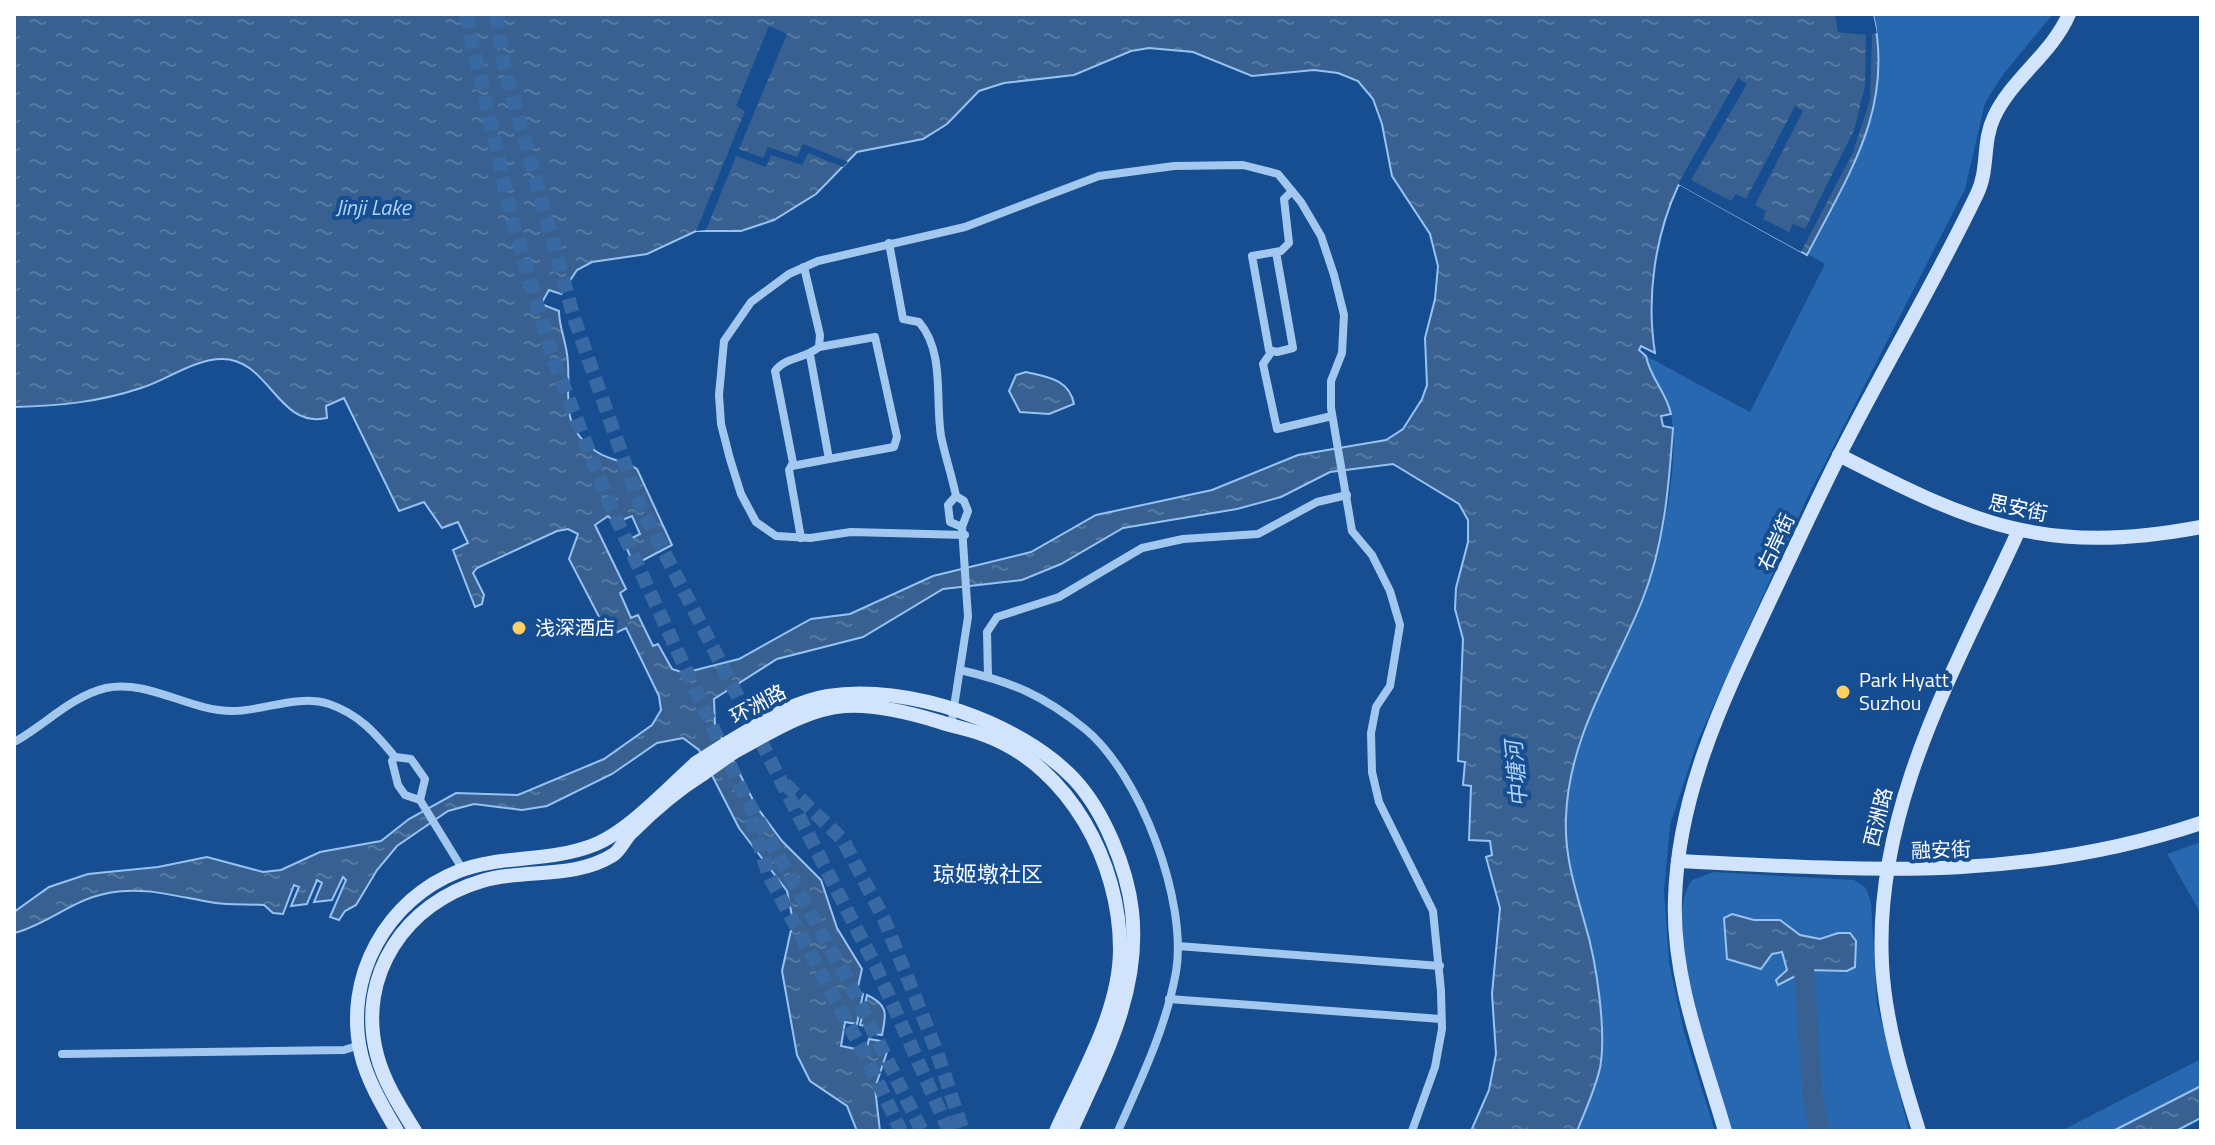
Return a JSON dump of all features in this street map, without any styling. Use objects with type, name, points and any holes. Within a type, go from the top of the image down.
[{"type":"street","name":"右岸街","points":[[1725,1131],[1680,970],[1674,898],[1693,783],[1709,734],[1839,455],[1978,193],[1992,120],[2000,106],[2054,44],[2069,14]]},
{"type":"street","points":[[964,531],[851,532],[801,538],[776,536],[756,522],[741,494],[721,424],[719,370],[724,341],[737,318],[767,289],[804,267],[889,243],[965,227],[1055,195],[1073,184],[1129,170],[1243,165],[1278,174],[1321,236],[1344,315],[1342,353],[1331,381],[1332,416],[1352,531],[1372,555],[1390,591],[1400,625],[1390,686],[1376,707],[1371,733],[1372,772],[1379,802],[1433,911],[1440,966],[1441,1019],[1435,1067],[1412,1131]]},
{"type":"street","points":[[1272,351],[1269,350],[1264,327],[1252,256],[1276,252],[1289,243],[1284,199],[1292,191]]},
{"type":"street","points":[[889,243],[903,319],[919,322],[926,330],[940,389],[942,440],[956,496],[964,501],[968,511],[964,531],[968,617],[952,718]]},
{"type":"street","points":[[1276,252],[1293,348],[1272,351],[1263,364],[1277,429],[1332,416]]},
{"type":"street","points":[[804,267],[820,335],[819,347]]},
{"type":"street","points":[[792,466],[894,447],[897,437],[875,337],[819,347],[810,355],[780,363],[775,371],[801,538]]},
{"type":"street","points":[[810,355],[829,459]]},
{"type":"street","name":"思安街","points":[[1839,455],[1933,504],[2018,532],[2074,539],[2124,538],[2201,527]]},
{"type":"street","points":[[988,676],[987,632],[997,617],[1059,597],[1142,548],[1183,539],[1258,534],[1317,502],[1347,495]]},
{"type":"street","points":[[956,496],[948,505],[950,522],[964,531]]},
{"type":"street","name":"西洲路","points":[[1919,1131],[1886,1000],[1882,948],[1886,872],[1898,811],[1918,753],[2018,532]]},
{"type":"street","points":[[960,670],[1006,680],[1053,706],[1087,731],[1113,762],[1158,845],[1170,887],[1178,946],[1162,1029],[1118,1131]]},
{"type":"street","points":[[16,741],[89,694],[121,687],[233,711],[285,703],[324,703],[359,719],[395,757],[411,759],[426,786],[422,802]]},
{"type":"street","name":"环洲路","points":[[397,1131],[369,1076],[360,1045],[360,992],[367,963],[384,928],[402,905],[431,884],[463,870],[550,858],[594,845],[628,828],[700,768],[785,709],[827,696],[880,696],[952,718],[996,725],[1037,748],[1074,779],[1094,806],[1122,868],[1132,910],[1131,982],[1120,1019],[1071,1131]]},
{"type":"street","name":"环洲路","points":[[952,718],[1030,761],[1065,793],[1091,835],[1118,913],[1120,951],[1113,996],[1056,1131]]},
{"type":"street","points":[[395,757],[392,761],[394,778],[405,795],[422,802],[463,870]]},
{"type":"street","name":"融安街","points":[[1678,861],[1886,872],[1978,868],[2069,858],[2201,823]]},
{"type":"street","name":"环洲路","points":[[415,1131],[383,1073],[373,1031],[374,993],[385,960],[399,934],[418,913],[449,892],[485,880],[556,873],[614,854],[628,828]]},
{"type":"street","points":[[1178,946],[1440,966]]},
{"type":"street","points":[[1169,999],[1441,1019]]},
{"type":"street","points":[[62,1054],[344,1050],[360,1045]]},
{"type":"shaded area","points":[[1872,14],[2053,14],[2002,76],[1985,103],[1965,189],[1807,498],[1698,740],[1670,825],[1664,891],[1669,963],[1684,1032],[1715,1131],[1577,1131],[1598,1076],[1602,1035],[1593,956],[1568,858],[1566,817],[1575,759],[1594,705],[1642,600],[1666,516],[1674,447],[1673,428],[1665,398],[1646,356],[1750,412],[1825,264],[1797,248]]},
{"type":"shaded area","points":[[2201,842],[2201,914],[2167,854]]},
{"type":"shaded area","points":[[1713,872],[1854,880],[1866,888],[1871,903],[1877,1004],[1909,1131],[1730,1131],[1692,1002],[1681,931],[1683,902],[1692,880]]},
{"type":"shaded area","points":[[2201,1059],[2201,1086],[2113,1131],[2061,1131]]},
{"type":"water","name":"Jinji Lake","points":[[14,14],[1873,14],[1878,48],[1878,80],[1873,110],[1852,168],[1807,255],[1679,184],[1658,245],[1652,288],[1655,353],[1641,346],[1639,350],[1646,356],[1671,414],[1661,416],[1663,426],[1673,428],[1664,516],[1656,559],[1642,601],[1594,706],[1575,759],[1566,817],[1568,858],[1593,956],[1602,1035],[1598,1076],[1577,1131],[1471,1131],[1489,1090],[1496,1054],[1492,994],[1500,908],[1486,857],[1492,855],[1490,841],[1469,840],[1471,786],[1463,785],[1465,762],[1458,761],[1463,639],[1455,609],[1456,588],[1468,542],[1468,520],[1459,504],[1393,464],[1330,472],[1281,497],[1237,509],[1123,528],[1061,564],[1022,580],[943,589],[863,637],[777,659],[714,699],[715,725],[756,806],[782,841],[821,880],[837,928],[862,969],[857,991],[863,994],[857,1024],[845,1022],[841,1046],[866,1051],[869,1039],[881,1041],[880,1047],[888,1049],[875,1088],[880,1131],[857,1131],[847,1106],[810,1081],[797,1055],[782,971],[793,921],[787,891],[739,828],[699,750],[683,738],[657,743],[612,774],[547,806],[522,810],[474,804],[448,811],[397,846],[377,870],[356,905],[345,911],[339,920],[330,917],[346,880],[343,877],[332,900],[314,902],[322,883],[317,880],[307,904],[291,906],[299,887],[294,885],[283,914],[273,913],[264,905],[215,903],[132,891],[92,897],[14,933],[14,912],[49,887],[88,874],[158,867],[207,857],[263,872],[281,870],[320,852],[381,841],[409,819],[456,793],[518,795],[604,759],[652,725],[661,710],[659,696],[626,628],[609,636],[569,559],[578,534],[568,529],[557,531],[477,568],[473,573],[484,595],[482,604],[475,607],[453,550],[468,543],[458,522],[442,528],[424,502],[399,511],[344,398],[326,406],[327,418],[310,419],[284,404],[252,370],[238,362],[222,359],[201,362],[151,384],[110,397],[14,407]],"holes":[[[1149,48],[1193,52],[1252,76],[1314,70],[1338,73],[1358,81],[1373,99],[1382,124],[1392,176],[1430,234],[1438,266],[1435,299],[1425,338],[1427,385],[1403,429],[1386,440],[1298,455],[1212,490],[1096,515],[1031,552],[933,576],[850,614],[811,619],[739,659],[684,673],[672,669],[658,644],[653,646],[638,615],[631,618],[620,593],[626,589],[595,525],[608,516],[615,523],[632,516],[640,534],[624,542],[634,565],[672,545],[637,469],[597,452],[575,430],[568,407],[567,354],[559,311],[541,304],[549,290],[561,294],[577,270],[592,262],[647,254],[696,231],[741,231],[774,220],[816,194],[857,152],[923,139],[947,124],[979,91],[1004,83],[1074,75],[1131,51]]]},
{"type":"water","points":[[1026,372],[1062,384],[1074,404],[1049,414],[1020,412],[1009,391],[1016,375]]},
{"type":"water","points":[[1732,914],[1754,920],[1780,920],[1800,935],[1820,939],[1850,933],[1856,941],[1855,967],[1847,971],[1807,970],[1778,985],[1776,980],[1787,970],[1782,952],[1772,954],[1761,969],[1727,959],[1724,918]]},
{"type":"water","points":[[867,995],[880,1003],[885,1012],[882,1035],[869,1033],[870,1027],[860,1025]]},
{"type":"water","points":[[2201,1086],[2201,1118],[2176,1131],[2113,1131]]},
{"type":"pier","points":[[1835,14],[1873,14],[1877,33],[1872,34],[1870,100],[1853,152],[1801,252],[1678,184],[1738,78],[1747,84],[1691,180],[1731,201],[1736,194],[1746,199],[1795,106],[1803,111],[1755,205],[1766,211],[1763,219],[1789,232],[1793,224],[1805,229],[1854,130],[1865,86],[1866,35],[1838,32]]},
{"type":"pier","points":[[769,26],[787,34],[739,149],[763,158],[768,147],[797,157],[803,144],[848,162],[843,167],[808,153],[802,165],[771,155],[766,167],[736,156],[706,230],[696,231],[745,111],[736,106]]},
{"type":"waterway","points":[[1804,970],[1812,1091],[1819,1131]]},
{"type":"tunnel","points":[[466,14],[513,222],[552,356],[610,505],[742,791],[848,980],[922,1131]]},
{"type":"tunnel","points":[[496,14],[504,66],[574,318],[639,503],[876,967],[949,1131]]},
{"type":"tunnel","points":[[785,784],[843,840],[884,919],[937,1052],[963,1131]]},
{"type":"tunnel","points":[[751,818],[769,876],[867,1059],[901,1131]]},
{"type":"place","name":"浅深酒店","points":[[519,628]]},
{"type":"place","name":"Park Hyatt Suzhou","points":[[1843,692]]},
{"type":"district","name":"琼姬墩社区","points":[[988,874]]},
{"type":"water label","name":"中塘河","points":[[1516,774]]}]
